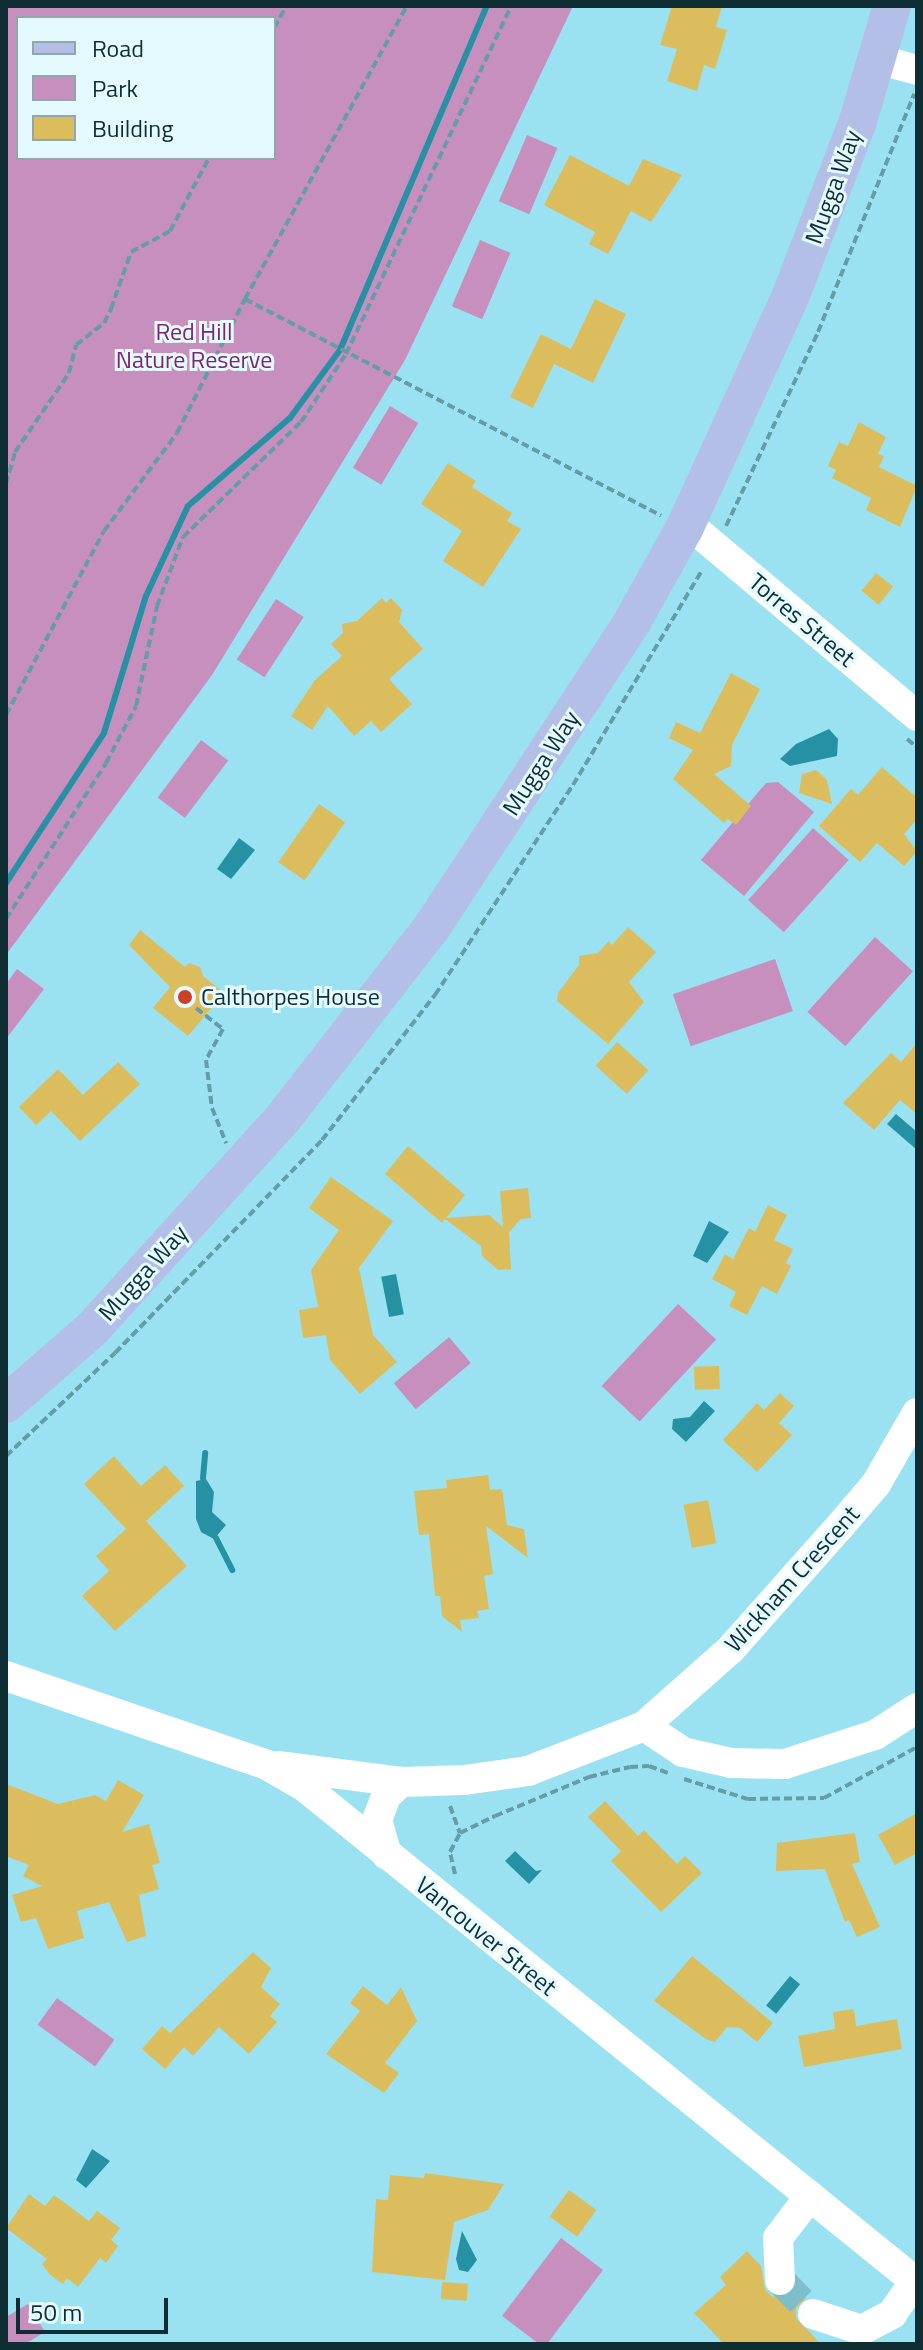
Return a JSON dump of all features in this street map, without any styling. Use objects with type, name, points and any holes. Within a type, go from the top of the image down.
[{"type":"main road","name":"Mugga Way","points":[[6,1404],[92,1329],[245,1160],[432,927],[625,634],[685,526],[789,300],[877,59],[892,6]]},
{"type":"street","points":[[877,59],[917,70]]},
{"type":"street","name":"Torres Street","points":[[685,526],[917,716]]},
{"type":"street","name":"Wickham Crescent","points":[[265,1764],[401,1782],[528,1771],[644,1726],[730,1650],[841,1525],[876,1484],[917,1413]]},
{"type":"street","name":"Vancouver Street","points":[[6,1676],[265,1764],[305,1787],[916,2282]]},
{"type":"street","points":[[644,1726],[683,1752],[731,1763],[785,1764],[875,1735],[917,1708]]},
{"type":"street","points":[[387,1855],[377,1820],[386,1796],[401,1782]]},
{"type":"street","points":[[780,2280],[778,2238],[810,2196]]},
{"type":"street","points":[[813,2314],[862,2330],[892,2314],[916,2282]]},
{"type":"path","points":[[276,24],[286,6]]},
{"type":"path","points":[[6,715],[104,531],[177,433],[245,299],[407,6]]},
{"type":"path","points":[[6,919],[106,763],[136,706],[157,606],[183,537],[301,422],[346,354],[511,6]]},
{"type":"path","points":[[6,484],[15,452],[69,373],[76,345],[104,323],[127,258],[170,231],[208,160]]},
{"type":"path","points":[[245,299],[356,360],[685,526]]},
{"type":"path","points":[[196,1008],[223,1029],[206,1060],[212,1108],[223,1141],[245,1160]]},
{"type":"path","points":[[465,1883],[454,1874],[450,1852],[460,1833],[589,1777],[649,1766],[748,1799],[824,1798],[917,1747]]},
{"type":"green space","name":"Red Hill Nature Reserve","points":[[6,6],[573,6],[405,360],[212,675],[6,955]]},
{"type":"green space","points":[[527,135],[557,148],[529,214],[499,201]]},
{"type":"green space","points":[[480,240],[510,253],[482,319],[452,306]]},
{"type":"green space","points":[[390,406],[418,423],[381,485],[353,468]]},
{"type":"green space","points":[[276,599],[304,617],[264,677],[237,659]]},
{"type":"green space","points":[[201,740],[228,760],[185,818],[158,798]]},
{"type":"green space","points":[[778,782],[814,812],[744,896],[701,860],[766,783]]},
{"type":"green space","points":[[813,828],[849,860],[784,932],[748,900]]},
{"type":"green space","points":[[875,937],[913,971],[845,1046],[807,1012]]},
{"type":"green space","points":[[775,959],[793,1011],[691,1046],[673,994]]},
{"type":"green space","points":[[17,969],[44,989],[6,1039],[6,984]]},
{"type":"green space","points":[[678,1304],[716,1339],[640,1421],[602,1386]]},
{"type":"green space","points":[[449,1337],[471,1363],[416,1409],[394,1383]]},
{"type":"green space","points":[[57,1998],[114,2040],[95,2066],[38,2025]]},
{"type":"green space","points":[[561,2238],[603,2270],[547,2344],[539,2344],[502,2316]]},
{"type":"green space","points":[[28,2304],[45,2332],[25,2344],[6,2344],[6,2317]]},
{"type":"water","points":[[829,729],[838,739],[837,756],[790,766],[780,759],[796,744]]},
{"type":"water","points":[[239,838],[255,850],[231,879],[217,869]]},
{"type":"water","points":[[896,1114],[917,1132],[917,1150],[887,1124]]},
{"type":"water","points":[[709,1221],[729,1232],[707,1263],[693,1256]]},
{"type":"water","points":[[396,1274],[404,1314],[389,1317],[381,1277]]},
{"type":"water","points":[[704,1401],[715,1411],[686,1442],[672,1429],[673,1419],[690,1417]]},
{"type":"water","points":[[206,1479],[214,1492],[212,1512],[226,1525],[214,1539],[201,1532],[196,1519],[196,1481]]},
{"type":"water","points":[[515,1851],[536,1871],[542,1870],[529,1884],[505,1861]]},
{"type":"water","points":[[790,1976],[800,1984],[776,2014],[766,2006]]},
{"type":"water","points":[[92,2149],[110,2161],[86,2188],[76,2180]]},
{"type":"water","points":[[462,2231],[477,2260],[468,2272],[459,2270],[456,2259]]},
{"type":"building","points":[[672,6],[722,6],[716,27],[727,30],[715,69],[704,65],[697,91],[667,81],[677,49],[660,45]]},
{"type":"building","points":[[570,155],[629,186],[643,159],[682,175],[651,222],[631,211],[608,254],[589,244],[595,232],[544,205]]},
{"type":"building","points":[[595,299],[626,314],[593,383],[554,364],[533,408],[510,397],[541,334],[571,349]]},
{"type":"building","points":[[859,422],[886,437],[878,454],[884,456],[879,467],[917,486],[900,527],[866,510],[871,498],[832,478],[836,470],[828,466],[839,442],[848,446]]},
{"type":"building","points":[[448,463],[476,481],[472,487],[512,513],[507,521],[521,529],[483,587],[443,561],[462,531],[421,504]]},
{"type":"building","points":[[876,573],[893,587],[879,605],[862,591]]},
{"type":"building","points":[[382,598],[386,603],[391,598],[402,610],[399,622],[423,649],[389,679],[412,704],[381,732],[371,721],[354,736],[328,706],[312,730],[291,716],[315,680],[342,656],[331,644],[343,633],[342,624],[357,621]]},
{"type":"building","points":[[731,673],[760,689],[732,745],[731,766],[714,774],[751,806],[736,825],[728,819],[724,823],[673,779],[693,750],[669,738],[676,722],[700,733]]},
{"type":"building","points":[[882,767],[917,798],[917,819],[904,834],[917,851],[904,866],[877,843],[860,862],[819,826],[851,789],[858,795]]},
{"type":"building","points":[[816,770],[827,780],[832,804],[799,793],[802,774]]},
{"type":"building","points":[[319,804],[345,822],[304,881],[278,862]]},
{"type":"building","points":[[628,927],[656,952],[629,982],[644,1002],[608,1044],[557,1001],[558,993],[579,965],[579,956],[598,953],[609,941],[612,945]]},
{"type":"building","points":[[140,930],[185,967],[189,963],[200,967],[203,976],[224,993],[188,1036],[153,1008],[170,987],[129,945]]},
{"type":"building","points":[[617,1042],[648,1070],[627,1094],[596,1066]]},
{"type":"building","points":[[917,1043],[917,1114],[900,1100],[874,1130],[843,1103],[891,1053],[901,1062]]},
{"type":"building","points":[[118,1062],[140,1084],[80,1141],[51,1111],[36,1125],[19,1107],[58,1069],[83,1095]]},
{"type":"building","points":[[408,1146],[465,1195],[446,1218],[489,1215],[503,1227],[500,1191],[528,1188],[531,1218],[521,1219],[509,1232],[511,1269],[498,1270],[482,1256],[481,1246],[445,1219],[442,1223],[385,1174]]},
{"type":"building","points":[[331,1177],[393,1221],[359,1268],[373,1335],[397,1362],[360,1394],[330,1360],[326,1335],[303,1338],[299,1310],[318,1307],[311,1270],[339,1230],[309,1208]]},
{"type":"building","points":[[768,1205],[787,1215],[774,1240],[793,1249],[786,1263],[791,1266],[777,1294],[762,1286],[747,1315],[729,1306],[736,1292],[712,1279],[725,1254],[733,1259],[749,1228],[755,1232]]},
{"type":"building","points":[[719,1366],[720,1389],[695,1390],[694,1367]]},
{"type":"building","points":[[780,1393],[794,1406],[779,1423],[792,1435],[757,1472],[723,1440],[757,1403],[764,1410]]},
{"type":"building","points":[[114,1456],[141,1486],[165,1465],[184,1486],[146,1521],[187,1566],[115,1631],[82,1596],[109,1571],[96,1556],[126,1529],[84,1484]]},
{"type":"building","points":[[488,1475],[490,1490],[502,1489],[507,1525],[524,1529],[528,1558],[486,1526],[493,1574],[484,1576],[489,1609],[477,1611],[479,1618],[460,1620],[462,1632],[442,1616],[440,1596],[435,1596],[429,1534],[419,1535],[414,1491],[447,1488],[446,1480]]},
{"type":"building","points":[[708,1500],[716,1543],[692,1548],[683,1505]]},
{"type":"building","points":[[118,1780],[144,1795],[122,1832],[149,1824],[160,1863],[152,1865],[159,1889],[139,1895],[146,1936],[127,1942],[109,1902],[77,1911],[84,1938],[48,1949],[36,1918],[21,1922],[12,1895],[42,1886],[23,1876],[29,1865],[6,1856],[6,1784],[58,1804],[95,1795],[106,1801]]},
{"type":"building","points":[[605,1801],[638,1836],[644,1830],[677,1864],[685,1856],[702,1873],[661,1912],[611,1861],[621,1851],[588,1817]]},
{"type":"building","points":[[917,1813],[917,1853],[895,1865],[878,1835]]},
{"type":"building","points":[[855,1833],[860,1862],[852,1864],[880,1927],[857,1937],[849,1920],[845,1922],[825,1869],[776,1871],[777,1843]]},
{"type":"building","points":[[253,1952],[271,1968],[261,1987],[280,2004],[270,2016],[277,2022],[249,2054],[219,2027],[193,2056],[184,2047],[165,2069],[142,2049],[162,2026],[170,2033]]},
{"type":"building","points":[[692,1956],[773,2023],[757,2042],[740,2028],[727,2027],[715,2042],[706,2039],[654,2001]]},
{"type":"building","points":[[363,1986],[387,2005],[401,1987],[417,2021],[385,2063],[399,2073],[384,2093],[326,2054],[360,2011],[350,2003]]},
{"type":"building","points":[[854,2009],[856,2026],[897,2019],[902,2049],[804,2067],[798,2036],[835,2029],[833,2012]]},
{"type":"building","points":[[425,2173],[504,2184],[488,2210],[454,2222],[445,2280],[372,2272],[376,2199],[388,2200],[390,2175],[424,2178]]},
{"type":"building","points":[[569,2190],[597,2210],[577,2237],[550,2217]]},
{"type":"building","points":[[29,2194],[45,2206],[54,2195],[89,2221],[97,2211],[120,2228],[111,2240],[118,2246],[106,2263],[100,2258],[78,2287],[67,2278],[63,2284],[49,2274],[42,2264],[47,2259],[6,2228]]},
{"type":"building","points":[[747,2251],[761,2266],[765,2289],[771,2296],[782,2298],[796,2288],[806,2298],[796,2308],[796,2318],[821,2344],[724,2344],[694,2313],[726,2285],[720,2277]]},
{"type":"building","points":[[442,2282],[468,2284],[467,2301],[441,2299]]},
{"type":"waterway","points":[[6,883],[104,733],[146,596],[188,506],[290,418],[340,350],[487,6]]},
{"type":"waterway","points":[[203,1478],[205,1453]]},
{"type":"waterway","points":[[216,1538],[232,1570]]},
{"type":"tunnel","points":[[780,2280],[813,2314]]},
{"type":"place","name":"Calthorpes House","points":[[185,997]]}]
